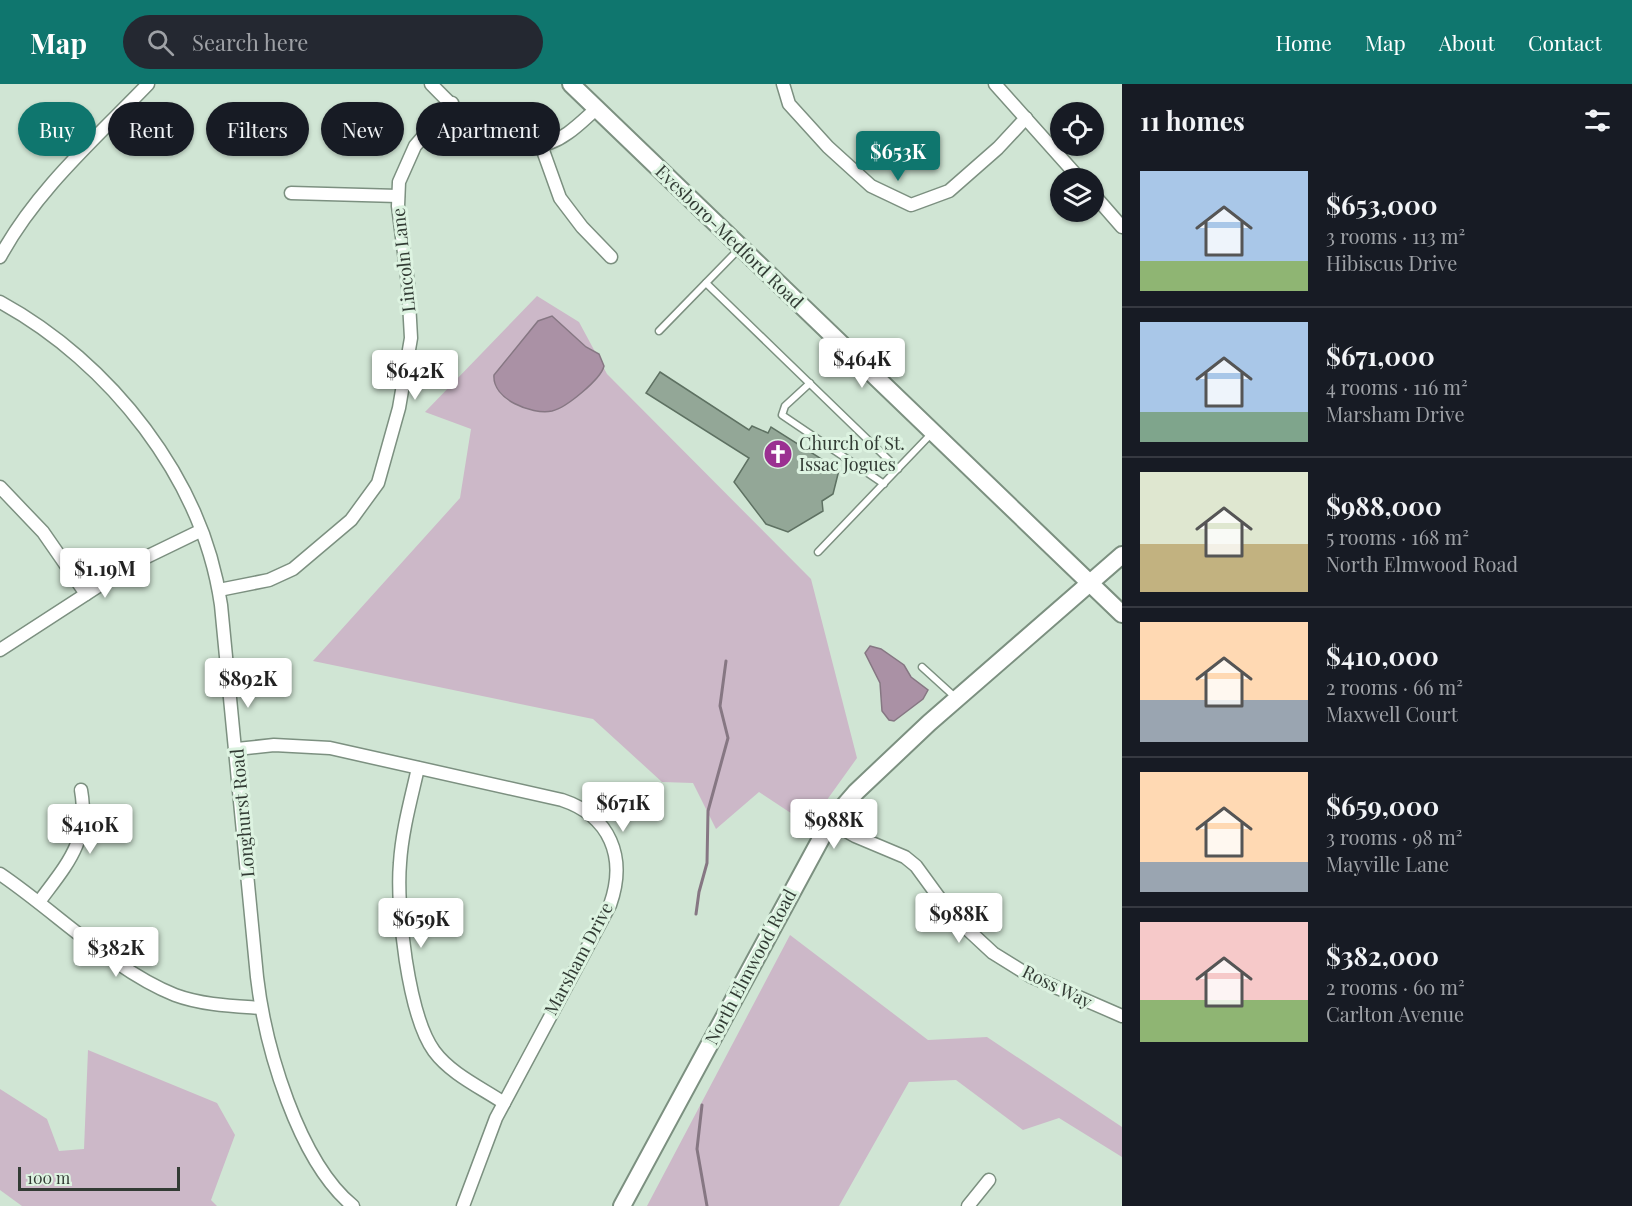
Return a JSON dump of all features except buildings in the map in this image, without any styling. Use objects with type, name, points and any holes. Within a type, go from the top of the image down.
[{"type":"main road","name":"Evesboro-Medford Road","points":[[571,84],[1122,614]]},
{"type":"main road","name":"North Elmwood Road","points":[[622,1206],[830,822],[856,792],[957,699],[1122,555]]},
{"type":"street","points":[[0,257],[14,232],[41,197],[148,84]]},
{"type":"street","points":[[431,84],[451,102]]},
{"type":"street","points":[[783,84],[789,104],[828,147],[871,186],[911,205],[949,191],[1026,118]]},
{"type":"street","points":[[995,84],[1070,168]]},
{"type":"street","points":[[560,137],[569,133],[596,109]]},
{"type":"street","name":"Lincoln Lane","points":[[219,590],[269,580],[293,569],[351,520],[378,483],[399,408],[411,338],[398,196],[401,176],[416,146]]},
{"type":"street","points":[[545,156],[560,198],[611,257]]},
{"type":"street","points":[[291,193],[398,196]]},
{"type":"street","points":[[1104,206],[1122,227]]},
{"type":"street","name":"Longhurst Road","points":[[0,302],[45,330],[73,352],[135,414],[165,459],[200,531],[219,590],[237,748],[261,1008],[276,1064],[308,1147],[336,1190],[353,1206]]},
{"type":"street","points":[[0,487],[43,532],[86,594]]},
{"type":"street","points":[[0,650],[146,556],[200,531]]},
{"type":"street","name":"Marsham Drive","points":[[237,748],[274,745],[330,748],[518,789],[575,804],[597,818],[605,829],[614,854],[616,878],[610,905],[504,1103],[484,1144],[463,1206]]},
{"type":"street","points":[[418,768],[402,846],[399,879],[412,993],[421,1023],[434,1050],[452,1070],[504,1103]]},
{"type":"street","points":[[39,902],[68,863],[79,842],[82,819],[81,790]]},
{"type":"street","name":"Ross Way","points":[[830,822],[855,836],[905,857],[916,866],[951,914],[981,944],[1005,962],[1043,982],[1122,1016]]},
{"type":"street","points":[[0,874],[132,972],[161,988],[204,1003],[261,1008]]},
{"type":"street","points":[[968,1206],[989,1180]]},
{"type":"lane","points":[[659,331],[741,248]]},
{"type":"lane","points":[[706,283],[898,469]]},
{"type":"lane","points":[[810,383],[785,406],[782,414],[884,484]]},
{"type":"lane","points":[[818,552],[933,433]]},
{"type":"lane","points":[[922,667],[957,699]]},
{"type":"shaded area","points":[[537,296],[579,322],[607,374],[811,579],[857,758],[809,825],[759,792],[716,829],[693,783],[662,782],[593,719],[313,661],[460,498],[471,429],[425,412]]},
{"type":"shaded area","points":[[552,316],[586,347],[599,354],[604,366],[597,378],[566,405],[543,412],[524,408],[506,398],[495,384],[494,375],[538,321]]},
{"type":"shaded area","points":[[870,646],[881,649],[904,665],[911,677],[928,690],[923,699],[894,721],[889,720],[882,711],[880,683],[865,653]]},
{"type":"shaded area","points":[[790,935],[928,1040],[987,1037],[1122,1127],[1122,1157],[1059,1118],[1023,1130],[956,1080],[909,1082],[839,1206],[647,1206]]},
{"type":"shaded area","points":[[88,1050],[217,1103],[235,1135],[211,1200],[217,1206],[22,1206],[0,1190],[0,1089],[47,1119],[59,1151],[84,1149]]},
{"type":"waterway","points":[[696,914],[707,863],[708,811],[728,738],[720,706],[726,661]]},
{"type":"waterway","points":[[702,1105],[697,1149],[707,1206]]},
{"type":"place","name":"Church of St. Issac Jogues","points":[[778,454]]}]
